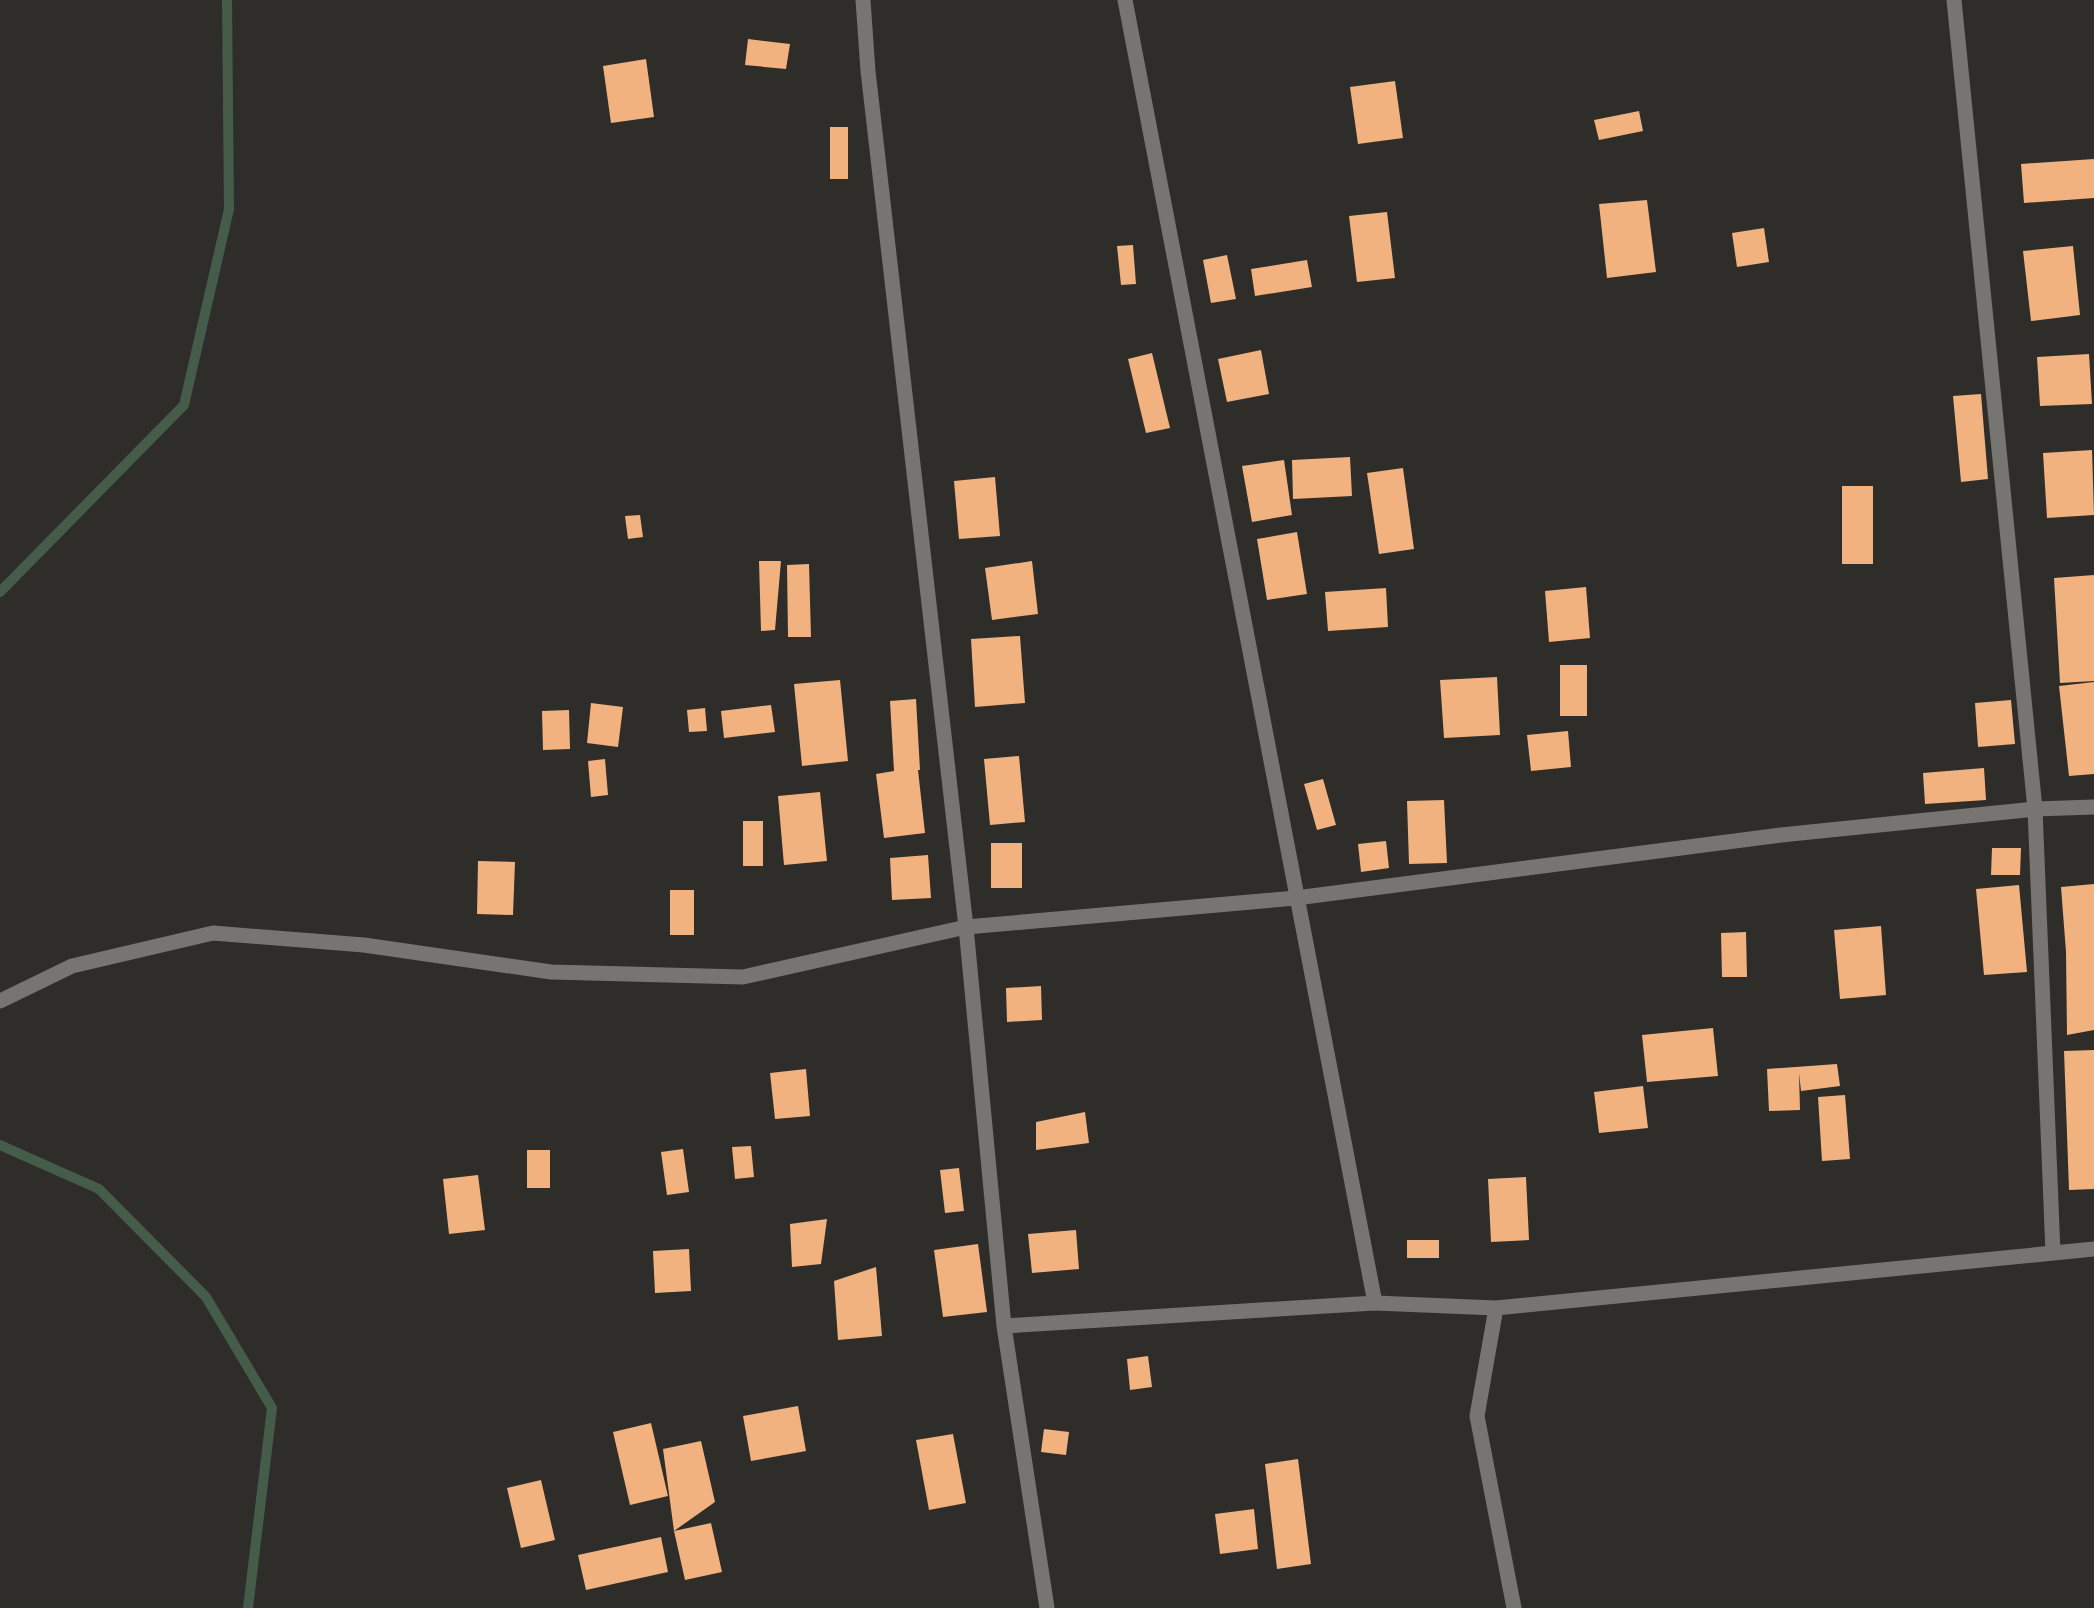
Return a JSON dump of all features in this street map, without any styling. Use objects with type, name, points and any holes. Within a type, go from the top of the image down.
[{"type":"street","points":[[863,0],[868,71],[966,927],[1004,1326],[1047,1608]]},
{"type":"street","points":[[1125,0],[1375,1304]]},
{"type":"street","points":[[1954,0],[2035,809],[2053,1253]]},
{"type":"street","points":[[0,1001],[72,966],[213,933],[364,945],[551,972],[743,976],[966,927],[1296,898],[1781,835],[2035,809],[2094,807]]},
{"type":"street","points":[[1004,1326],[1375,1304],[1496,1308],[2094,1249]]},
{"type":"street","points":[[1496,1308],[1477,1416],[1514,1608]]},
{"type":"building","points":[[748,39],[790,44],[786,69],[745,65]]},
{"type":"building","points":[[646,59],[654,117],[611,123],[603,66]]},
{"type":"building","points":[[1395,81],[1403,138],[1358,144],[1350,87]]},
{"type":"building","points":[[1639,111],[1643,131],[1599,140],[1594,120]]},
{"type":"building","points":[[830,127],[848,127],[848,179],[830,179]]},
{"type":"building","points":[[2094,159],[2094,198],[2024,203],[2021,164]]},
{"type":"building","points":[[1647,200],[1656,272],[1607,278],[1599,204]]},
{"type":"building","points":[[1387,212],[1395,278],[1357,282],[1349,216]]},
{"type":"building","points":[[1764,228],[1769,262],[1737,267],[1732,233]]},
{"type":"building","points":[[1133,245],[1136,284],[1121,285],[1117,246]]},
{"type":"building","points":[[2073,246],[2080,315],[2031,321],[2023,251]]},
{"type":"building","points":[[1227,255],[1236,299],[1211,303],[1203,260]]},
{"type":"building","points":[[1307,260],[1312,287],[1255,296],[1251,269]]},
{"type":"building","points":[[1261,350],[1269,394],[1227,402],[1218,359]]},
{"type":"building","points":[[1152,353],[1170,428],[1146,433],[1128,359]]},
{"type":"building","points":[[2089,354],[2092,404],[2040,406],[2037,357]]},
{"type":"building","points":[[1981,394],[1988,479],[1961,482],[1953,396]]},
{"type":"building","points":[[2092,450],[2094,515],[2047,518],[2043,453]]},
{"type":"building","points":[[1350,457],[1352,496],[1293,499],[1292,460]]},
{"type":"building","points":[[1284,460],[1292,515],[1252,522],[1242,466]]},
{"type":"building","points":[[1403,468],[1414,549],[1379,554],[1367,473]]},
{"type":"building","points":[[995,477],[1000,536],[959,539],[954,481]]},
{"type":"building","points":[[1842,486],[1873,486],[1873,564],[1842,564]]},
{"type":"building","points":[[640,515],[643,537],[628,539],[625,516]]},
{"type":"building","points":[[1297,532],[1307,594],[1267,600],[1257,539]]},
{"type":"building","points":[[759,561],[781,561],[775,630],[761,631]]},
{"type":"building","points":[[1032,561],[1038,614],[992,620],[985,568]]},
{"type":"building","points":[[809,564],[811,637],[788,637],[787,565]]},
{"type":"building","points":[[2094,575],[2094,681],[2060,683],[2054,578]]},
{"type":"building","points":[[1586,587],[1590,638],[1549,642],[1545,591]]},
{"type":"building","points":[[1386,588],[1388,627],[1328,631],[1325,592]]},
{"type":"building","points":[[1020,636],[1025,703],[975,707],[971,639]]},
{"type":"building","points":[[1560,665],[1587,665],[1587,716],[1560,716]]},
{"type":"building","points":[[1497,677],[1500,735],[1444,738],[1440,680]]},
{"type":"building","points":[[840,680],[848,761],[802,766],[794,684]]},
{"type":"building","points":[[2094,682],[2094,774],[2069,776],[2059,686]]},
{"type":"building","points":[[916,699],[920,770],[918,770],[925,833],[884,838],[876,774],[894,771],[890,701]]},
{"type":"building","points":[[2011,700],[2015,744],[1978,747],[1975,703]]},
{"type":"building","points":[[591,703],[623,707],[618,747],[587,743]]},
{"type":"building","points":[[771,705],[775,732],[724,738],[721,711]]},
{"type":"building","points":[[705,708],[707,731],[689,732],[687,710]]},
{"type":"building","points":[[569,710],[570,749],[543,750],[542,711]]},
{"type":"building","points":[[1568,731],[1571,767],[1531,771],[1527,735]]},
{"type":"building","points":[[1019,756],[1025,822],[990,825],[984,759]]},
{"type":"building","points":[[605,759],[608,795],[591,797],[588,761]]},
{"type":"building","points":[[1984,768],[1986,800],[1925,804],[1923,773]]},
{"type":"building","points":[[1323,779],[1336,825],[1317,830],[1304,784]]},
{"type":"building","points":[[820,792],[827,861],[784,865],[778,796]]},
{"type":"building","points":[[1444,800],[1447,863],[1409,864],[1407,801]]},
{"type":"building","points":[[743,821],[763,821],[763,866],[743,866]]},
{"type":"building","points":[[1386,841],[1389,868],[1361,872],[1358,844]]},
{"type":"building","points":[[991,843],[1022,843],[1022,888],[991,888]]},
{"type":"building","points":[[1992,848],[2021,848],[2020,875],[1991,875]]},
{"type":"building","points":[[928,855],[931,898],[892,900],[890,858]]},
{"type":"building","points":[[478,861],[515,862],[513,915],[477,914]]},
{"type":"building","points":[[2094,884],[2094,1030],[2067,1035],[2066,952],[2061,887]]},
{"type":"building","points":[[2019,885],[2027,972],[1984,975],[1976,889]]},
{"type":"building","points":[[670,890],[694,890],[694,935],[670,935]]},
{"type":"building","points":[[1881,926],[1886,995],[1840,999],[1834,930]]},
{"type":"building","points":[[1746,932],[1747,977],[1722,977],[1721,933]]},
{"type":"building","points":[[1041,986],[1042,1020],[1007,1022],[1006,988]]},
{"type":"building","points":[[1713,1028],[1718,1076],[1647,1082],[1642,1035]]},
{"type":"building","points":[[2094,1050],[2094,1189],[2069,1190],[2064,1051]]},
{"type":"building","points":[[1837,1064],[1840,1086],[1801,1091],[1799,1073],[1800,1110],[1769,1111],[1767,1069]]},
{"type":"building","points":[[806,1069],[810,1116],[775,1119],[770,1073]]},
{"type":"building","points":[[1643,1086],[1648,1128],[1599,1133],[1594,1092]]},
{"type":"building","points":[[1845,1095],[1850,1159],[1822,1161],[1818,1097]]},
{"type":"building","points":[[1085,1112],[1089,1143],[1036,1150],[1036,1122]]},
{"type":"building","points":[[751,1146],[754,1177],[735,1179],[732,1147]]},
{"type":"building","points":[[683,1149],[689,1192],[667,1195],[661,1152]]},
{"type":"building","points":[[527,1150],[550,1150],[550,1188],[527,1188]]},
{"type":"building","points":[[959,1168],[964,1211],[945,1213],[940,1170]]},
{"type":"building","points":[[478,1175],[485,1230],[449,1234],[443,1179]]},
{"type":"building","points":[[1526,1177],[1529,1240],[1491,1242],[1488,1179]]},
{"type":"building","points":[[827,1219],[821,1264],[792,1267],[790,1224]]},
{"type":"building","points":[[1076,1230],[1079,1269],[1032,1273],[1028,1234]]},
{"type":"building","points":[[1407,1240],[1439,1240],[1439,1258],[1407,1258]]},
{"type":"building","points":[[978,1244],[987,1312],[943,1317],[934,1250]]},
{"type":"building","points":[[689,1249],[691,1291],[655,1293],[653,1251]]},
{"type":"building","points":[[876,1267],[882,1336],[838,1340],[834,1281]]},
{"type":"building","points":[[1148,1356],[1152,1387],[1130,1390],[1127,1359]]},
{"type":"building","points":[[798,1406],[806,1451],[751,1461],[743,1416]]},
{"type":"building","points":[[651,1423],[668,1496],[630,1505],[613,1432]]},
{"type":"building","points":[[1044,1429],[1069,1432],[1066,1455],[1041,1452]]},
{"type":"building","points":[[953,1434],[966,1503],[929,1510],[916,1440]]},
{"type":"building","points":[[701,1441],[715,1502],[674,1531],[663,1449]]},
{"type":"building","points":[[1298,1459],[1311,1564],[1277,1569],[1265,1464]]},
{"type":"building","points":[[541,1480],[555,1540],[521,1548],[507,1488]]},
{"type":"building","points":[[1254,1509],[1258,1549],[1220,1554],[1215,1514]]},
{"type":"building","points":[[711,1523],[722,1572],[685,1580],[674,1531]]},
{"type":"building","points":[[661,1537],[668,1572],[586,1590],[578,1555]]},
{"type":"waterway","points":[[0,592],[184,405],[229,209],[227,0]]},
{"type":"waterway","points":[[0,1145],[99,1189],[206,1297],[272,1408],[248,1608]]}]
